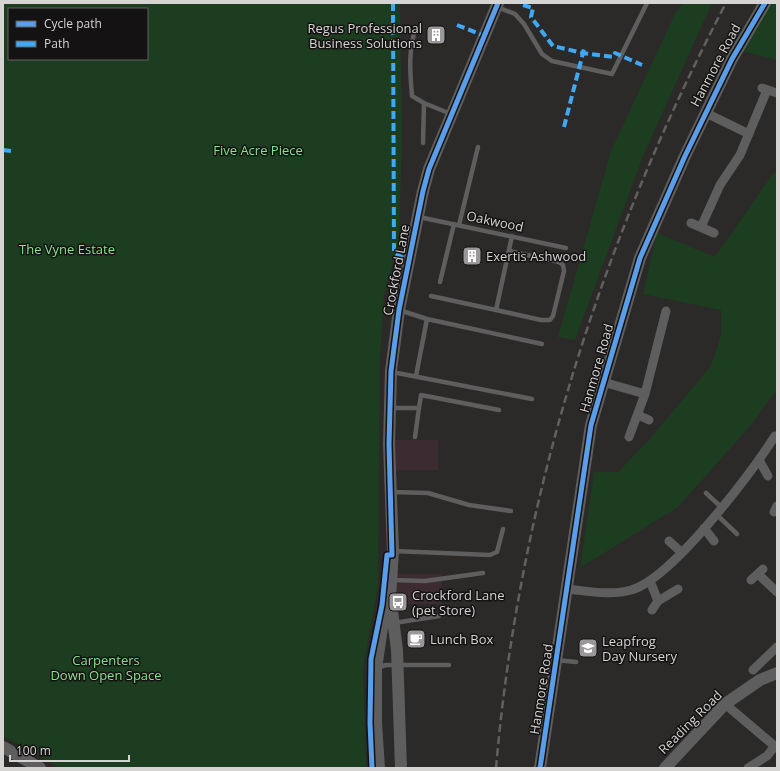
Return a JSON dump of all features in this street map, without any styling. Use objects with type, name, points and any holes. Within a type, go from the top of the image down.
[{"type":"street","name":"Hanmore Road","points":[[540,768],[591,425],[603,382],[640,258],[732,59],[765,3]]},
{"type":"street","name":"Crockford Lane","points":[[379,768],[376,723],[376,669],[382,628],[390,598],[392,551],[389,408],[391,371],[399,310],[429,169],[498,5]]},
{"type":"street","points":[[701,227],[720,185],[740,155],[764,89],[777,93]]},
{"type":"street","points":[[706,113],[748,134]]},
{"type":"street","points":[[691,223],[714,233]]},
{"type":"street","points":[[629,437],[645,394],[666,311]]},
{"type":"street","points":[[603,382],[645,394]]},
{"type":"street","points":[[638,415],[649,420]]},
{"type":"street","points":[[567,590],[615,592],[630,590],[650,581],[704,528],[759,460],[775,436]]},
{"type":"street","points":[[759,460],[768,476]]},
{"type":"street","points":[[704,528],[714,541]]},
{"type":"street","points":[[669,541],[681,552]]},
{"type":"street","points":[[757,574],[777,592]]},
{"type":"street","points":[[650,581],[658,601]]},
{"type":"street","points":[[652,610],[658,601],[678,590]]},
{"type":"street","name":"Crockford Lane","points":[[390,598],[398,666],[401,768]]},
{"type":"street","points":[[753,670],[777,646]]},
{"type":"street","name":"Reading Road","points":[[665,768],[725,704],[760,680],[777,673]]},
{"type":"street","points":[[725,704],[776,748],[767,756],[748,768]]},
{"type":"street","points":[[3,747],[40,768]]},
{"type":"lane","points":[[498,5],[515,14],[524,24],[542,54],[552,61],[612,74],[647,3]]},
{"type":"lane","points":[[416,27],[412,40],[410,57],[412,96],[424,103],[451,114]]},
{"type":"lane","points":[[423,143],[424,103]]},
{"type":"lane","points":[[459,225],[478,147]]},
{"type":"lane","name":"Oakwood","points":[[418,217],[566,248]]},
{"type":"lane","points":[[440,282],[454,224]]},
{"type":"lane","points":[[496,310],[512,236]]},
{"type":"lane","points":[[431,296],[541,320],[550,320],[553,316],[564,271],[563,265],[559,262],[509,251]]},
{"type":"lane","points":[[399,310],[427,319],[542,344]]},
{"type":"lane","points":[[416,376],[427,319]]},
{"type":"lane","points":[[391,371],[532,399]]},
{"type":"lane","points":[[415,437],[421,395],[499,410]]},
{"type":"lane","points":[[389,408],[419,408]]},
{"type":"lane","points":[[391,492],[428,493],[469,505],[511,511]]},
{"type":"lane","points":[[706,493],[718,511],[737,534]]},
{"type":"lane","points":[[392,551],[490,555],[495,554],[498,550],[503,529]]},
{"type":"lane","points":[[391,580],[425,581],[483,573]]},
{"type":"lane","points":[[382,628],[398,621],[439,616]]},
{"type":"lane","points":[[556,660],[576,662]]},
{"type":"lane","points":[[376,669],[386,665],[449,665]]},
{"type":"shaded area","points":[[390,440],[438,440],[438,470],[390,470]]},
{"type":"shaded area","points":[[394,574],[442,574],[442,604],[394,604]]},
{"type":"green space","points":[[3,3],[400,3],[402,136],[399,240],[384,295],[380,358],[378,586],[363,670],[366,768],[60,768],[3,736]]},
{"type":"green space","points":[[683,3],[712,3],[643,156],[575,340],[558,337],[611,151],[675,14]]},
{"type":"green space","points":[[771,3],[777,3],[777,60],[741,51]]},
{"type":"green space","points":[[777,170],[777,389],[751,425],[678,507],[580,568],[594,472],[618,472],[649,440],[711,366],[721,335],[721,310],[643,294],[657,233],[715,257]]},
{"type":"railway","points":[[496,768],[507,668],[524,569],[546,471],[573,374],[604,279],[641,185],[681,93],[726,3]]},
{"type":"marked path","points":[[393,3],[394,253],[410,261]]},
{"type":"marked path","points":[[523,5],[533,8],[531,17],[553,46],[583,53],[613,57],[615,53],[642,65]]},
{"type":"marked path","points":[[457,25],[485,36]]},
{"type":"marked path","points":[[564,127],[584,49]]},
{"type":"marked path","points":[[3,150],[11,151]]},
{"type":"cycle path","points":[[372,768],[370,723],[371,659],[382,605],[387,555],[392,555],[389,444],[391,371],[399,310],[423,191],[429,169],[498,3]]},
{"type":"cycle path","points":[[540,768],[591,425],[640,258],[685,156],[732,59],[765,3]]},
{"type":"place","name":"Regus Professional Business Solutions","points":[[436,35]]},
{"type":"place","name":"Exertis Ashwood","points":[[472,256]]},
{"type":"place","name":"Crockford Lane (pet Store)","points":[[398,602]]},
{"type":"place","name":"Lunch Box","points":[[416,639]]},
{"type":"place","name":"Leapfrog Day Nursery","points":[[588,648]]},
{"type":"park label","name":"Five Acre Piece","points":[[258,150]]},
{"type":"park label","name":"The Vyne Estate","points":[[67,249]]},
{"type":"park label","name":"Carpenters Down Open Space","points":[[106,668]]}]
